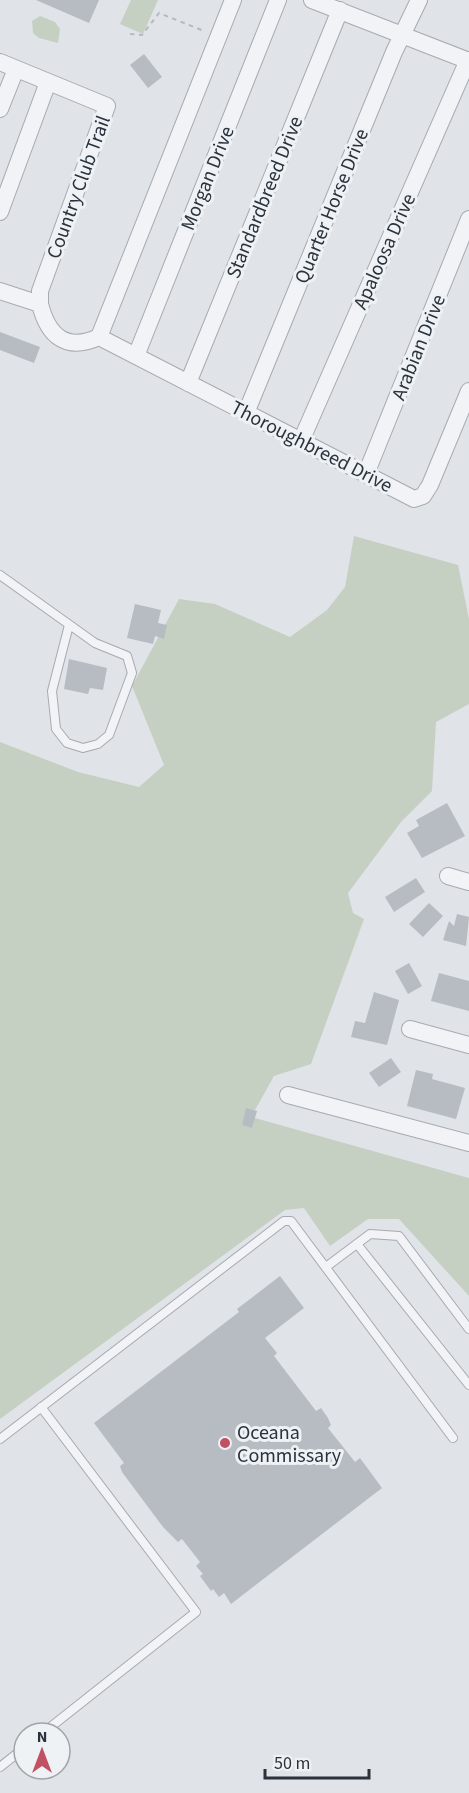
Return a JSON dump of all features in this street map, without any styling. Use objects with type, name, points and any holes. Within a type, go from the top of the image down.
[{"type":"street","points":[[0,291],[40,304],[43,318],[53,335],[68,342],[87,343],[99,337],[233,0]]},
{"type":"street","name":"Morgan Drive","points":[[136,356],[278,0]]},
{"type":"street","points":[[312,0],[468,61]]},
{"type":"street","name":"Quarter Horse Drive","points":[[246,412],[419,0]]},
{"type":"street","name":"Standardbreed Drive","points":[[188,383],[340,10]]},
{"type":"street","name":"Apaloosa Drive","points":[[301,441],[468,61]]},
{"type":"street","name":"Country Club Trail","points":[[0,62],[107,106],[40,291],[40,304]]},
{"type":"street","points":[[0,109],[16,69]]},
{"type":"street","points":[[0,212],[48,82]]},
{"type":"street","name":"Arabian Drive","points":[[366,474],[469,219]]},
{"type":"street","name":"Thoroughbreed Drive","points":[[99,337],[414,499],[423,496],[469,391]]},
{"type":"street","points":[[448,876],[469,882]]},
{"type":"street","points":[[410,1029],[469,1045]]},
{"type":"street","points":[[288,1095],[469,1143]]},
{"type":"lane","points":[[0,575],[94,643],[127,656],[132,673],[109,735],[98,744],[83,748],[67,743],[56,729],[53,711],[51,691],[69,625]]},
{"type":"lane","points":[[0,1439],[284,1221],[291,1221],[453,1438]]},
{"type":"lane","points":[[326,1267],[370,1234],[399,1236],[469,1329]]},
{"type":"lane","points":[[357,1244],[469,1385]]},
{"type":"lane","points":[[41,1407],[196,1612],[58,1721]]},
{"type":"lane","points":[[0,1767],[12,1758]]},
{"type":"path","points":[[130,34],[142,35],[159,13],[189,24]]},
{"type":"green space","points":[[131,0],[158,0],[143,34],[120,24]]},
{"type":"green space","points":[[40,16],[55,22],[60,29],[58,43],[39,38],[33,33],[32,21]]},
{"type":"green space","points":[[354,536],[458,565],[469,619],[469,704],[436,722],[432,791],[401,822],[348,893],[353,913],[364,919],[311,1064],[274,1076],[251,1117],[469,1178],[469,1296],[399,1219],[368,1219],[330,1246],[304,1208],[285,1210],[0,1419],[0,742],[78,772],[139,787],[164,765],[132,686],[179,599],[215,604],[290,637],[327,610],[345,587]]},
{"type":"building","points":[[36,0],[99,0],[89,23]]},
{"type":"building","points":[[144,54],[162,77],[148,88],[130,65]]},
{"type":"building","points":[[0,332],[40,347],[34,363],[0,350]]},
{"type":"building","points":[[135,604],[161,610],[158,623],[167,625],[164,639],[155,636],[153,644],[127,638]]},
{"type":"building","points":[[69,659],[107,668],[103,690],[90,688],[88,694],[64,689]]},
{"type":"building","points":[[447,803],[465,836],[422,858],[407,833],[419,826],[416,820]]},
{"type":"building","points":[[416,878],[425,892],[394,912],[385,897]]},
{"type":"building","points":[[429,903],[443,916],[423,937],[409,924]]},
{"type":"building","points":[[457,914],[469,917],[466,946],[443,940],[449,921],[454,926]]},
{"type":"building","points":[[409,963],[422,986],[408,994],[395,971]]},
{"type":"building","points":[[439,973],[469,981],[469,1011],[431,1001]]},
{"type":"building","points":[[374,992],[399,1000],[387,1045],[351,1037],[355,1021],[365,1023]]},
{"type":"building","points":[[391,1058],[401,1072],[379,1087],[369,1073]]},
{"type":"building","points":[[416,1070],[433,1074],[432,1079],[465,1088],[456,1119],[407,1106]]},
{"type":"building","points":[[246,1108],[257,1111],[252,1128],[242,1125]]},
{"type":"building","name":"Oceana Commissary","points":[[280,1276],[304,1308],[265,1338],[277,1353],[274,1356],[316,1411],[321,1408],[328,1418],[331,1425],[328,1428],[355,1462],[360,1458],[382,1488],[231,1604],[224,1593],[219,1597],[213,1589],[211,1591],[200,1576],[203,1574],[196,1566],[200,1562],[182,1539],[178,1542],[163,1527],[122,1472],[120,1466],[124,1463],[94,1423],[239,1312],[237,1309]]},
{"type":"place","name":"Oceana Commissary","points":[[225,1443]]}]
